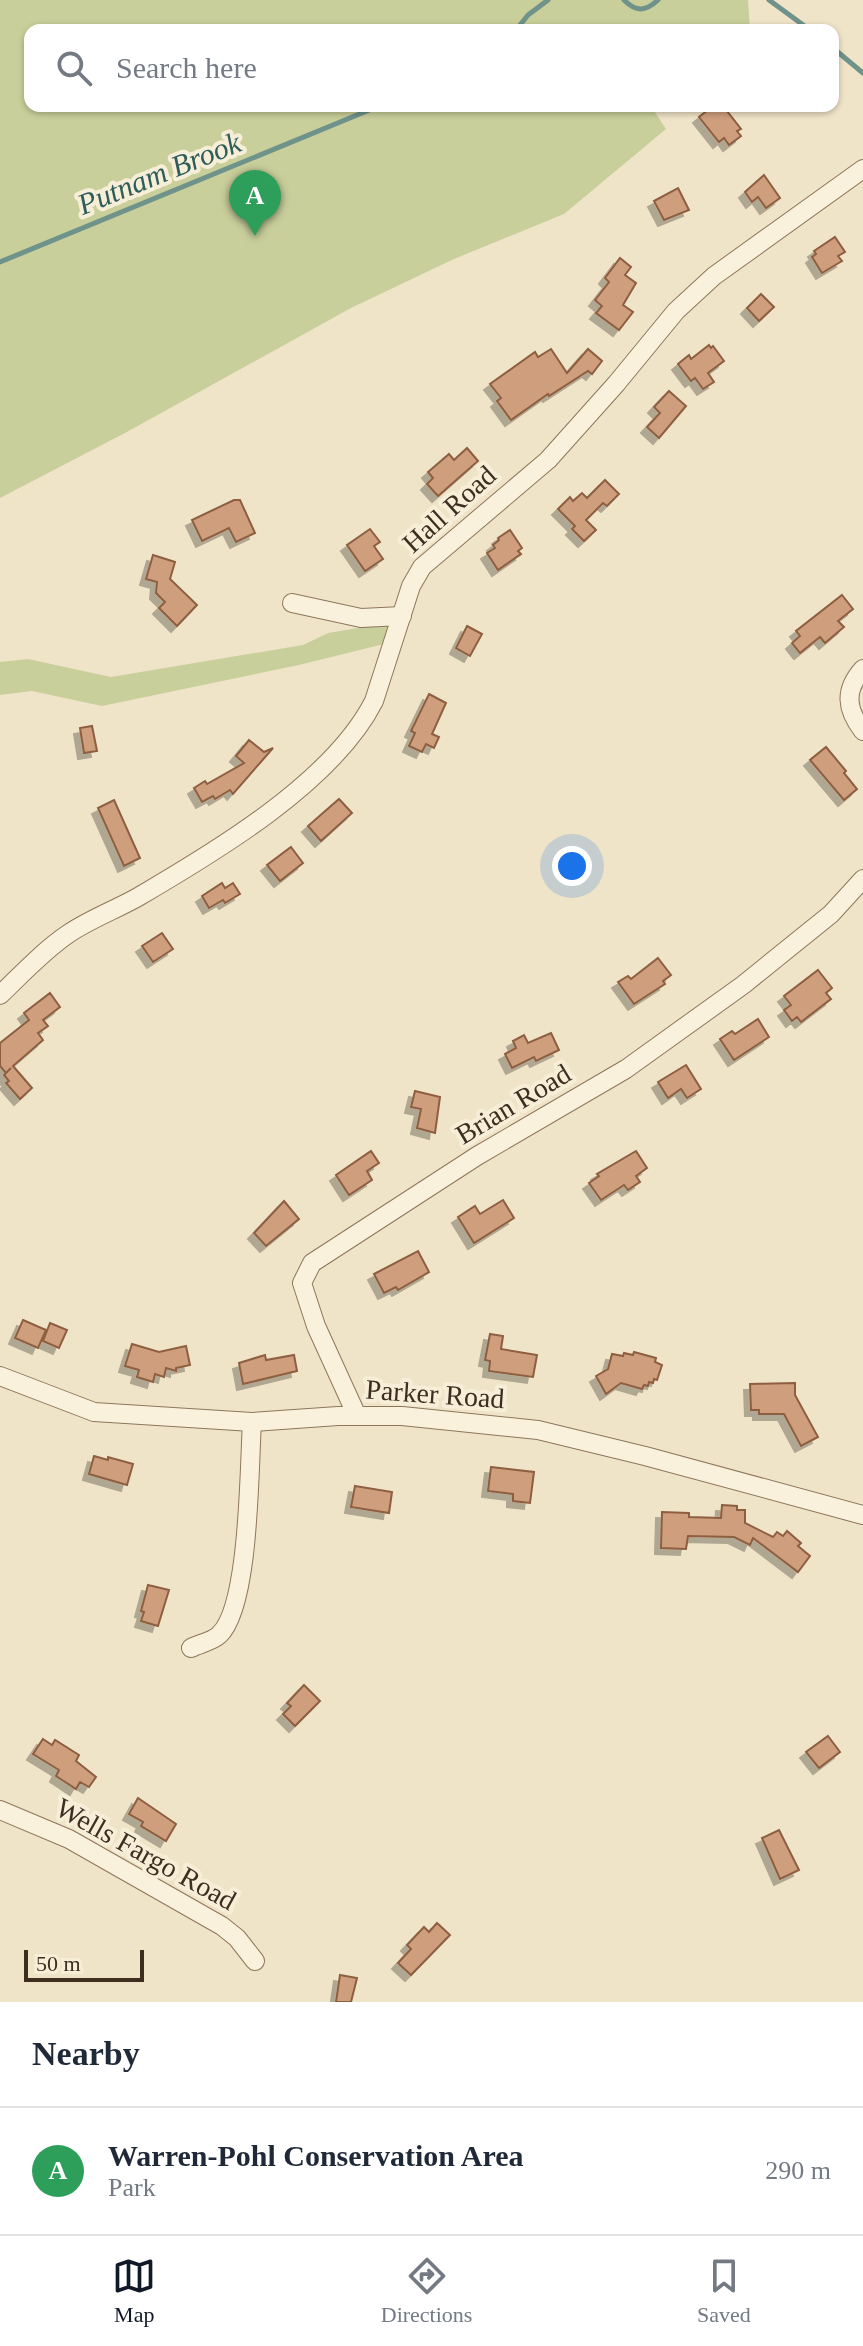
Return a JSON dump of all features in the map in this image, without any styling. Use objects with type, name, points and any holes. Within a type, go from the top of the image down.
[{"type":"street","name":"Hall Road","points":[[0,995],[48,949],[75,929],[138,897],[235,837],[299,787],[343,746],[374,701],[411,586],[422,567],[548,460],[676,311],[714,276],[863,169]]},
{"type":"street","points":[[292,603],[361,618],[402,616]]},
{"type":"street","points":[[863,669],[851,686],[847,701],[851,715],[863,731]]},
{"type":"street","name":"Brian Road","points":[[357,1416],[316,1326],[302,1283],[312,1263],[477,1156],[626,1069],[754,976],[831,914],[863,879]]},
{"type":"street","name":"Parker Road","points":[[0,1376],[94,1412],[252,1422],[357,1416],[465,1421],[538,1430],[863,1515]]},
{"type":"street","points":[[191,1648],[219,1636],[234,1612],[241,1582],[252,1422]]},
{"type":"street","name":"Wells Fargo Road","points":[[0,1810],[69,1839],[222,1926],[237,1938],[255,1961]]},
{"type":"green space","points":[[0,0],[748,0],[750,24],[24,24],[24,112],[655,112],[666,129],[564,214],[454,259],[351,308],[0,498]]},
{"type":"green space","points":[[388,623],[384,644],[102,706],[32,691],[0,695],[0,662],[28,659],[111,677],[303,645],[328,633]]},
{"type":"building","points":[[705,112],[728,112],[741,129],[737,131],[741,136],[729,145],[724,138],[719,142],[699,117]]},
{"type":"building","points":[[764,175],[780,198],[766,208],[758,197],[752,202],[745,192]]},
{"type":"building","points":[[678,188],[689,210],[664,220],[654,201]]},
{"type":"building","points":[[835,237],[845,252],[838,256],[842,261],[822,273],[812,257],[816,254],[814,251]]},
{"type":"building","points":[[620,258],[631,267],[625,275],[636,283],[623,305],[633,312],[619,330],[596,313],[602,306],[595,300],[609,282],[605,278]]},
{"type":"building","points":[[761,294],[774,307],[759,321],[747,308]]},
{"type":"building","points":[[709,345],[724,361],[708,373],[714,382],[703,389],[695,378],[691,381],[678,364],[689,355],[691,359]]},
{"type":"building","points":[[551,349],[567,373],[588,349],[602,361],[592,374],[588,371],[511,420],[497,401],[501,398],[490,384],[535,352],[538,357]]},
{"type":"building","points":[[669,391],[686,406],[659,438],[647,427],[660,413],[654,407]]},
{"type":"building","points":[[467,448],[478,461],[438,496],[427,484],[433,478],[428,472],[449,454],[454,460]]},
{"type":"building","points":[[605,480],[619,494],[607,506],[603,503],[586,520],[596,530],[584,541],[572,529],[575,526],[558,509],[570,497],[573,501],[582,493],[587,498]]},
{"type":"building","points":[[240,500],[255,533],[236,542],[229,528],[202,541],[192,520]]},
{"type":"building","points":[[370,529],[380,542],[374,546],[383,559],[365,571],[347,545]]},
{"type":"building","points":[[510,530],[522,548],[518,551],[521,554],[498,570],[487,553],[495,548],[493,545],[498,538]]},
{"type":"building","points":[[153,555],[175,562],[170,579],[197,605],[177,626],[159,608],[165,602],[156,593],[157,582],[146,579]]},
{"type":"building","points":[[842,595],[853,609],[838,621],[844,627],[825,643],[820,637],[800,653],[792,643],[800,636],[796,631]]},
{"type":"building","points":[[467,626],[482,634],[470,656],[456,648]]},
{"type":"building","points":[[429,694],[446,703],[432,734],[439,737],[434,748],[426,744],[422,752],[409,746],[415,733],[411,731]]},
{"type":"building","points":[[92,726],[97,751],[84,753],[80,728]]},
{"type":"building","points":[[249,740],[264,752],[273,748],[233,794],[230,790],[202,802],[194,788],[244,763],[236,756]]},
{"type":"building","points":[[826,747],[857,789],[844,800],[810,760]]},
{"type":"building","points":[[339,799],[352,813],[321,841],[308,826]]},
{"type":"building","points":[[114,800],[140,858],[124,866],[98,808]]},
{"type":"building","points":[[291,847],[303,863],[280,881],[267,865]]},
{"type":"building","points":[[222,883],[225,888],[233,883],[240,894],[209,908],[202,896]]},
{"type":"building","points":[[162,933],[173,949],[153,962],[142,946]]},
{"type":"building","points":[[658,958],[671,975],[663,981],[665,984],[634,1004],[618,982],[628,976],[631,979]]},
{"type":"building","points":[[818,970],[832,988],[826,993],[831,999],[801,1022],[797,1017],[792,1021],[784,1010],[791,1005],[784,996]]},
{"type":"building","points":[[50,993],[60,1007],[43,1020],[48,1026],[38,1033],[43,1040],[13,1066],[32,1088],[20,1099],[6,1083],[9,1081],[4,1075],[6,1073],[0,1066],[0,1043],[29,1020],[24,1013]]},
{"type":"building","points":[[758,1019],[769,1037],[734,1060],[720,1039],[732,1031],[735,1034]]},
{"type":"building","points":[[551,1033],[559,1050],[536,1061],[534,1057],[512,1068],[505,1054],[516,1048],[513,1041],[524,1035],[528,1043]]},
{"type":"building","points":[[686,1065],[701,1089],[687,1098],[681,1089],[668,1098],[658,1082]]},
{"type":"building","points":[[415,1091],[440,1097],[435,1133],[417,1128],[421,1109],[411,1107]]},
{"type":"building","points":[[371,1151],[379,1163],[367,1171],[372,1180],[349,1195],[336,1175]]},
{"type":"building","points":[[636,1151],[647,1168],[636,1176],[640,1182],[628,1190],[624,1185],[601,1200],[589,1183],[599,1176],[597,1174]]},
{"type":"building","points":[[503,1200],[514,1218],[474,1243],[458,1217],[475,1206],[480,1214]]},
{"type":"building","points":[[284,1201],[299,1219],[266,1246],[254,1233]]},
{"type":"building","points":[[418,1251],[429,1272],[398,1290],[396,1287],[384,1293],[374,1274]]},
{"type":"building","points":[[23,1320],[46,1330],[38,1348],[15,1338]]},
{"type":"building","points":[[50,1323],[67,1330],[59,1348],[43,1341]]},
{"type":"building","points":[[490,1334],[503,1336],[501,1349],[537,1355],[533,1377],[489,1371],[490,1361],[485,1360]]},
{"type":"building","points":[[132,1344],[159,1352],[186,1346],[190,1365],[176,1368],[176,1371],[166,1368],[164,1377],[155,1374],[153,1382],[137,1377],[139,1370],[125,1366]]},
{"type":"building","points":[[634,1352],[656,1358],[655,1362],[662,1365],[657,1380],[644,1385],[642,1389],[621,1383],[606,1394],[596,1376],[608,1369],[612,1354],[623,1356],[624,1353],[633,1355]]},
{"type":"building","points":[[265,1355],[266,1360],[294,1355],[297,1371],[243,1384],[239,1363]]},
{"type":"building","points":[[795,1383],[795,1395],[818,1437],[801,1446],[784,1414],[759,1414],[759,1410],[751,1410],[750,1384]]},
{"type":"building","points":[[94,1456],[133,1464],[127,1485],[89,1474]]},
{"type":"building","points":[[491,1467],[534,1472],[530,1503],[513,1501],[513,1494],[488,1491]]},
{"type":"building","points":[[355,1486],[392,1492],[389,1513],[351,1507]]},
{"type":"building","points":[[722,1505],[745,1510],[745,1523],[773,1537],[777,1532],[783,1536],[787,1531],[810,1556],[798,1572],[753,1538],[750,1545],[734,1537],[688,1536],[686,1549],[661,1548],[662,1512],[721,1518]]},
{"type":"building","points":[[148,1585],[169,1590],[158,1626],[141,1621]]},
{"type":"building","points":[[304,1685],[320,1701],[295,1726],[283,1714],[291,1706],[287,1703]]},
{"type":"building","points":[[828,1736],[840,1752],[819,1768],[806,1752]]},
{"type":"building","points":[[43,1739],[52,1745],[55,1740],[79,1755],[76,1761],[96,1777],[89,1787],[80,1782],[76,1789],[56,1776],[59,1770],[33,1754]]},
{"type":"building","points":[[138,1798],[176,1824],[166,1841],[141,1826],[143,1822],[129,1814]]},
{"type":"building","points":[[779,1830],[799,1870],[780,1879],[762,1838]]},
{"type":"building","points":[[437,1923],[450,1935],[411,1975],[398,1963],[411,1949],[407,1945],[424,1927],[429,1932]]},
{"type":"building","points":[[340,1975],[357,1978],[351,2002],[336,2002]]},
{"type":"waterway","name":"Putnam Brook","points":[[521,24],[548,0]]},
{"type":"waterway","name":"Putnam Brook","points":[[624,0],[641,9],[658,0]]},
{"type":"waterway","name":"Putnam Brook","points":[[769,0],[802,24]]},
{"type":"waterway","name":"Putnam Brook","points":[[839,53],[863,73]]},
{"type":"waterway","name":"Putnam Brook","points":[[0,262],[364,112]]},
{"type":"place","name":"Warren-Pohl Conservation Area","points":[[255,236]]}]
